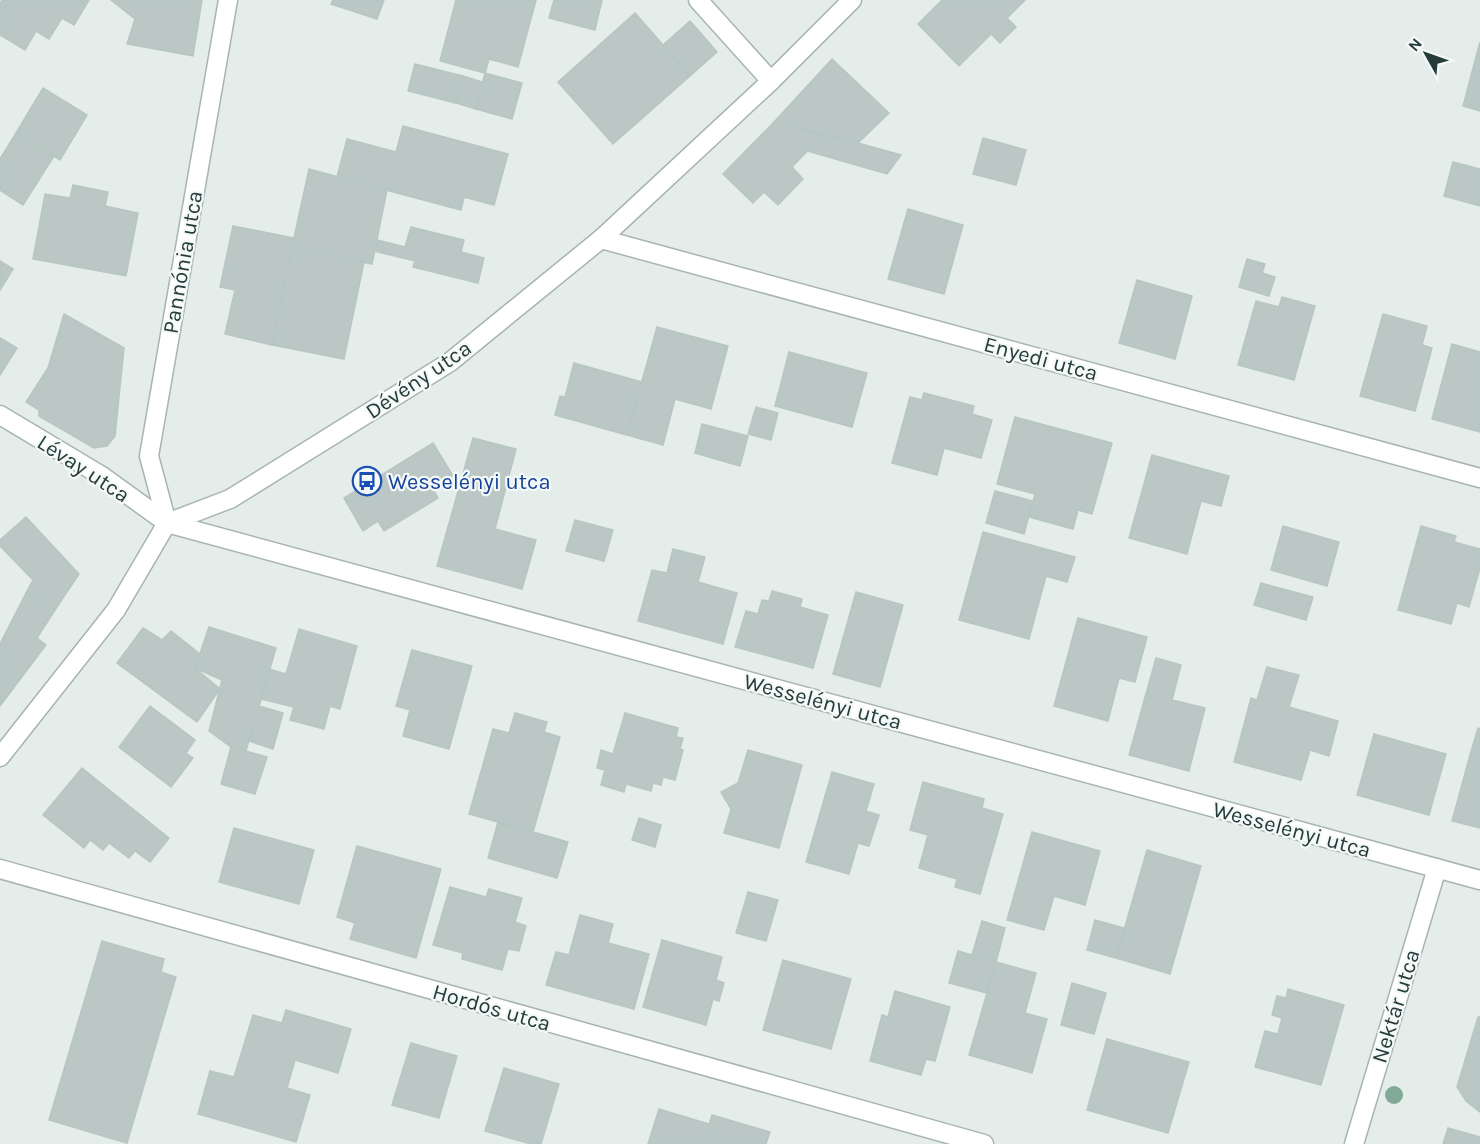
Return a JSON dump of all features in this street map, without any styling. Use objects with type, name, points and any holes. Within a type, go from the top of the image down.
[{"type":"street","name":"Pannónia utca","points":[[167,523],[149,456],[228,0]]},
{"type":"street","points":[[698,0],[771,81]]},
{"type":"street","name":"Dévény utca","points":[[167,523],[230,499],[450,362],[601,239],[771,81],[852,0]]},
{"type":"street","name":"Enyedi utca","points":[[601,239],[1480,478]]},
{"type":"street","name":"Lévay utca","points":[[0,415],[102,476],[167,523]]},
{"type":"street","points":[[0,757],[116,610],[167,523]]},
{"type":"street","name":"Wesselényi utca","points":[[167,523],[1480,880]]},
{"type":"street","name":"Nektár utca","points":[[1354,1144],[1437,868]]},
{"type":"street","name":"Hordós utca","points":[[0,869],[984,1144]]},
{"type":"building","points":[[2,0],[89,0],[74,25],[62,18],[49,39],[36,31],[25,50],[0,35]]},
{"type":"building","points":[[111,0],[202,0],[193,56],[127,44],[135,19]]},
{"type":"building","points":[[333,0],[384,0],[377,19],[331,4]]},
{"type":"building","points":[[456,0],[536,0],[518,67],[489,59],[485,73],[440,61]]},
{"type":"building","points":[[554,0],[602,0],[595,30],[549,18]]},
{"type":"building","points":[[942,0],[1025,0],[1007,18],[1016,27],[1000,43],[991,34],[959,66],[918,24]]},
{"type":"building","points":[[635,13],[690,76],[613,144],[558,82]]},
{"type":"building","points":[[690,21],[717,52],[690,76],[663,45]]},
{"type":"building","points":[[1480,42],[1480,111],[1463,106]]},
{"type":"building","points":[[832,59],[889,113],[858,143],[774,122]]},
{"type":"building","points":[[415,64],[463,76],[456,103],[408,91]]},
{"type":"building","points":[[485,73],[522,83],[512,119],[476,109]]},
{"type":"building","points":[[463,76],[482,82],[476,109],[456,103]]},
{"type":"building","points":[[43,88],[87,115],[60,160],[16,133]]},
{"type":"building","points":[[774,122],[823,135],[792,167],[803,179],[778,205],[764,192],[753,203],[723,174]]},
{"type":"building","points":[[403,126],[508,154],[494,205],[464,197],[461,210],[337,177],[347,139],[396,152]]},
{"type":"building","points":[[16,133],[54,156],[23,205],[0,190],[0,159]]},
{"type":"building","points":[[823,135],[901,155],[887,174],[807,151]]},
{"type":"building","points":[[983,138],[1026,150],[1016,185],[973,174]]},
{"type":"building","points":[[1453,162],[1480,169],[1480,206],[1444,196]]},
{"type":"building","points":[[309,169],[387,190],[372,264],[292,247]]},
{"type":"building","points":[[73,185],[108,192],[105,206],[138,213],[126,276],[33,259],[45,194],[70,198]]},
{"type":"building","points":[[908,209],[963,225],[944,294],[888,279]]},
{"type":"building","points":[[233,226],[294,238],[272,345],[225,334],[235,290],[220,287]]},
{"type":"building","points":[[411,227],[464,240],[461,252],[484,258],[478,283],[413,267],[415,261],[374,251],[377,240],[405,247]]},
{"type":"building","points":[[292,247],[364,262],[344,359],[272,345]]},
{"type":"building","points":[[1247,259],[1265,264],[1262,273],[1275,277],[1269,296],[1239,287]]},
{"type":"building","points":[[0,261],[13,269],[0,290]]},
{"type":"building","points":[[1137,280],[1192,296],[1175,359],[1119,343]]},
{"type":"building","points":[[1282,297],[1315,306],[1294,380],[1238,365],[1256,301],[1279,307]]},
{"type":"building","points":[[64,314],[124,348],[115,436],[107,446],[94,448],[39,416],[39,410],[26,402],[48,368]]},
{"type":"building","points":[[1383,314],[1427,326],[1422,345],[1432,348],[1415,411],[1360,396]]},
{"type":"building","points":[[657,327],[728,346],[711,409],[675,399],[663,445],[627,435]]},
{"type":"building","points":[[0,338],[17,348],[0,375]]},
{"type":"building","points":[[1452,344],[1480,352],[1480,432],[1432,419]]},
{"type":"building","points":[[789,352],[867,373],[852,427],[775,406]]},
{"type":"building","points":[[574,363],[642,382],[627,435],[555,415],[560,396],[565,397]]},
{"type":"building","points":[[924,393],[974,406],[972,414],[992,420],[981,458],[944,448],[937,475],[892,463],[910,397],[922,400]]},
{"type":"building","points":[[756,407],[778,413],[771,440],[748,434]]},
{"type":"building","points":[[1015,417],[1112,443],[1092,514],[1078,510],[1073,529],[1029,517],[1035,494],[997,484]]},
{"type":"building","points":[[702,424],[748,436],[740,466],[695,453]]},
{"type":"building","points":[[473,438],[516,449],[495,529],[536,540],[522,589],[437,566]]},
{"type":"building","points":[[433,443],[453,476],[432,488],[438,498],[384,531],[378,521],[363,531],[344,498]]},
{"type":"building","points":[[1152,455],[1229,476],[1221,506],[1201,501],[1187,554],[1129,538]]},
{"type":"building","points":[[995,491],[1033,501],[1024,534],[986,523]]},
{"type":"building","points":[[26,517],[79,574],[55,610],[26,593],[33,580],[0,546],[0,540]]},
{"type":"building","points":[[575,520],[613,530],[604,561],[566,551]]},
{"type":"building","points":[[1283,526],[1339,542],[1327,586],[1271,570]]},
{"type":"building","points":[[1421,526],[1456,536],[1454,542],[1480,549],[1480,568],[1469,607],[1457,603],[1451,624],[1398,610]]},
{"type":"building","points":[[983,532],[1075,557],[1067,582],[1046,576],[1029,639],[959,620]]},
{"type":"building","points":[[673,549],[705,557],[698,582],[737,593],[723,644],[638,621],[652,570],[667,573]]},
{"type":"building","points":[[1261,583],[1313,597],[1306,620],[1254,605]]},
{"type":"building","points":[[772,591],[802,599],[800,607],[828,615],[813,668],[735,647],[746,611],[758,614],[762,600],[769,601]]},
{"type":"building","points":[[856,592],[903,605],[880,687],[833,674]]},
{"type":"building","points":[[26,593],[55,610],[37,638],[46,645],[0,706],[0,644]]},
{"type":"building","points":[[1078,618],[1147,637],[1135,682],[1119,678],[1108,721],[1054,706]]},
{"type":"building","points":[[209,627],[276,648],[246,751],[231,747],[209,731],[222,680],[195,668]]},
{"type":"building","points":[[143,628],[162,640],[171,631],[200,654],[195,668],[220,689],[197,722],[117,663]]},
{"type":"building","points":[[299,629],[357,646],[340,709],[330,706],[324,729],[290,720],[294,707],[261,699],[269,669],[286,674]]},
{"type":"building","points":[[412,650],[472,666],[449,749],[403,736],[410,710],[396,706]]},
{"type":"building","points":[[1156,658],[1181,665],[1172,700],[1205,708],[1189,771],[1129,755]]},
{"type":"building","points":[[1267,667],[1299,675],[1289,707],[1338,721],[1329,756],[1310,750],[1301,780],[1234,762],[1251,698],[1257,700]]},
{"type":"building","points":[[150,706],[195,740],[186,753],[193,758],[171,787],[119,747]]},
{"type":"building","points":[[259,706],[283,713],[273,749],[249,741]]},
{"type":"building","points":[[515,713],[547,722],[544,732],[560,737],[533,832],[469,814],[493,729],[509,733]]},
{"type":"building","points":[[625,713],[678,728],[676,737],[683,738],[680,749],[683,750],[675,780],[663,777],[661,785],[653,783],[651,791],[626,784],[624,792],[601,785],[605,770],[597,768],[601,750],[613,754]]},
{"type":"building","points":[[1478,728],[1480,729],[1480,758],[1470,755]]},
{"type":"building","points":[[1374,734],[1446,754],[1429,815],[1357,795]]},
{"type":"building","points":[[231,747],[267,757],[255,794],[221,784]]},
{"type":"building","points":[[748,750],[802,765],[779,848],[724,833],[731,809],[721,792],[738,783]]},
{"type":"building","points":[[1470,755],[1480,758],[1480,828],[1452,821]]},
{"type":"building","points":[[82,768],[169,838],[150,862],[135,851],[129,858],[109,843],[103,850],[90,840],[84,848],[43,815]]},
{"type":"building","points":[[832,772],[874,784],[866,811],[879,815],[869,846],[858,843],[849,874],[806,862]]},
{"type":"building","points":[[923,782],[984,799],[982,808],[1003,814],[980,894],[955,887],[957,879],[919,868],[928,835],[910,830]]},
{"type":"building","points":[[639,818],[661,825],[655,847],[632,840]]},
{"type":"building","points":[[498,822],[568,842],[557,878],[488,858]]},
{"type":"building","points":[[234,828],[314,850],[299,904],[219,882]]},
{"type":"building","points":[[1032,832],[1100,851],[1085,905],[1054,896],[1044,930],[1007,920]]},
{"type":"building","points":[[357,846],[441,869],[416,958],[350,939],[355,923],[337,917]]},
{"type":"building","points":[[1147,850],[1201,866],[1170,974],[1116,958]]},
{"type":"building","points":[[450,887],[486,897],[489,889],[522,898],[515,922],[526,926],[519,951],[508,949],[502,970],[462,959],[463,953],[433,945]]},
{"type":"building","points":[[748,892],[778,900],[766,941],[736,933]]},
{"type":"building","points":[[580,915],[613,924],[608,943],[649,954],[634,1009],[546,985],[556,952],[569,955]]},
{"type":"building","points":[[1095,920],[1124,928],[1116,958],[1087,950]]},
{"type":"building","points":[[982,921],[1005,928],[996,962],[972,955]]},
{"type":"building","points":[[662,940],[722,957],[716,980],[724,983],[719,1001],[713,999],[706,1025],[643,1007]]},
{"type":"building","points":[[102,941],[164,959],[161,972],[176,977],[127,1143],[49,1120]]},
{"type":"building","points":[[958,951],[996,962],[987,993],[949,983]]},
{"type":"building","points":[[783,960],[851,979],[831,1049],[763,1030]]},
{"type":"building","points":[[996,962],[1036,973],[1025,1013],[1047,1019],[1032,1073],[969,1055]]},
{"type":"building","points":[[1072,983],[1106,993],[1094,1034],[1061,1025]]},
{"type":"building","points":[[1288,989],[1344,1005],[1321,1085],[1255,1067],[1265,1031],[1278,1034],[1282,1018],[1272,1015],[1277,996],[1286,998]]},
{"type":"building","points":[[895,991],[950,1007],[935,1061],[926,1059],[921,1075],[870,1061],[882,1015],[888,1017]]},
{"type":"building","points":[[286,1010],[351,1029],[338,1073],[295,1060],[287,1088],[310,1095],[296,1142],[198,1114],[210,1071],[234,1077],[253,1015],[282,1023]]},
{"type":"building","points":[[1478,1017],[1480,1017],[1480,1112],[1466,1101],[1457,1087]]},
{"type":"building","points":[[1107,1039],[1189,1062],[1168,1133],[1087,1110]]},
{"type":"building","points":[[411,1043],[457,1056],[439,1118],[392,1105]]},
{"type":"building","points":[[504,1068],[559,1084],[541,1144],[531,1144],[485,1131]]},
{"type":"building","points":[[659,1109],[709,1124],[703,1144],[648,1144]]},
{"type":"building","points":[[712,1115],[770,1132],[766,1144],[703,1144]]},
{"type":"building","points":[[1448,1128],[1480,1137],[1480,1144],[1443,1144]]},
{"type":"place","name":"Wesselényi utca","points":[[367,481]]}]
